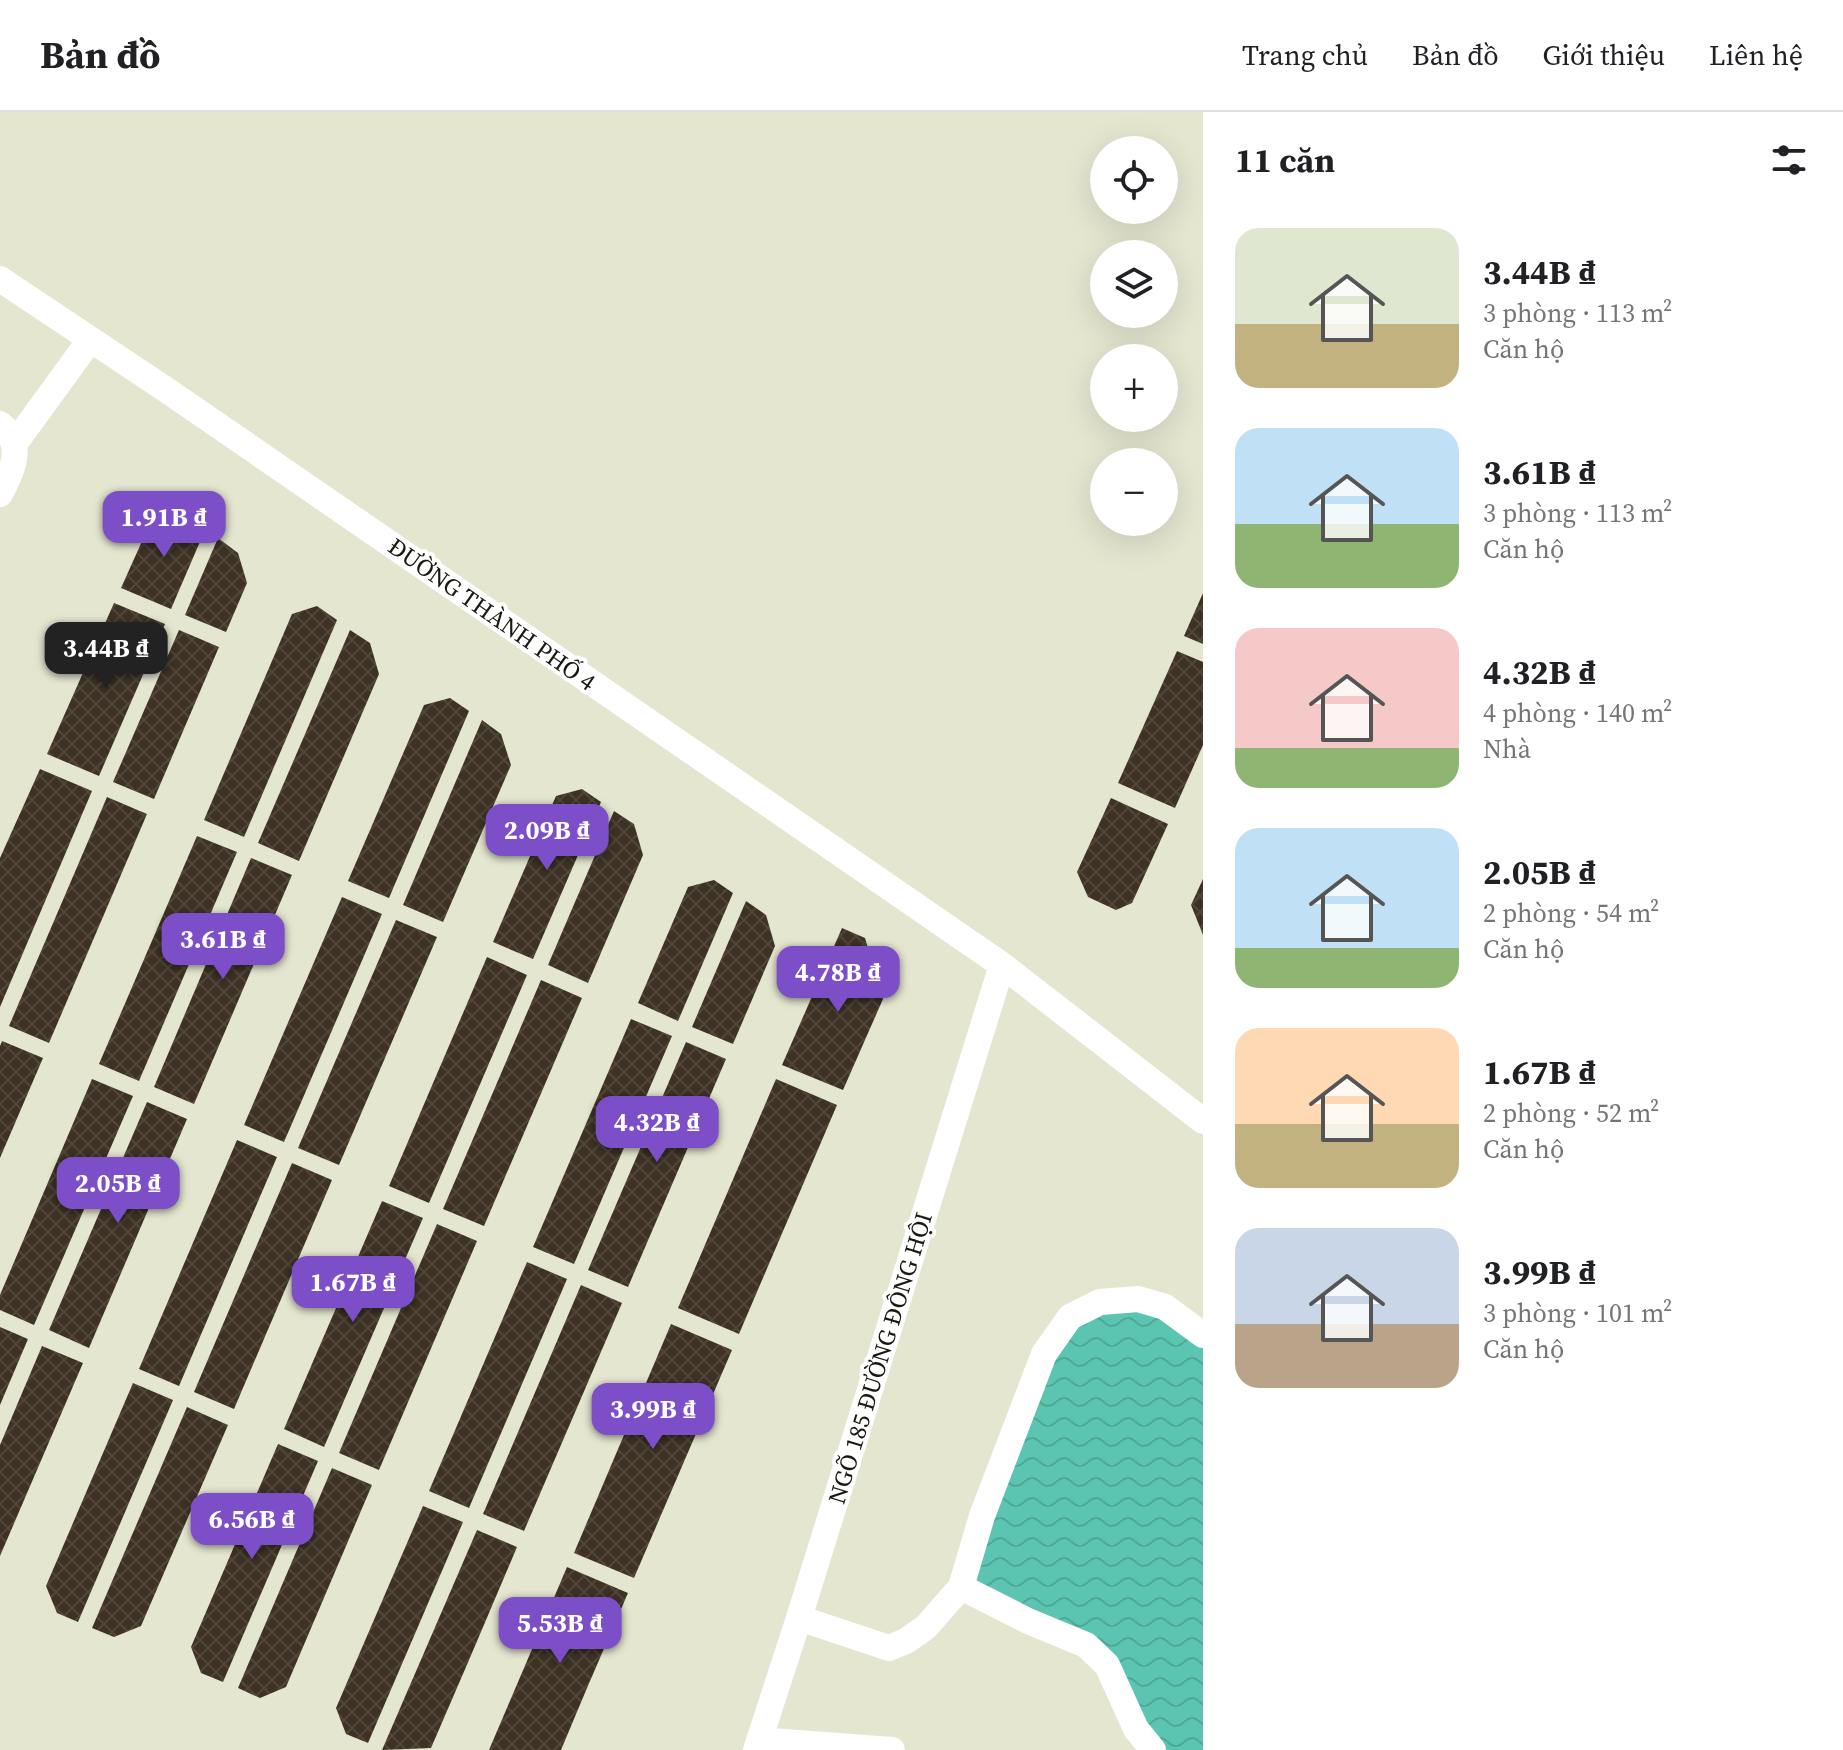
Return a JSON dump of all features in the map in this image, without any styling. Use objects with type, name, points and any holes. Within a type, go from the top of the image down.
[{"type":"street","name":"ĐƯỜNG THÀNH PHỐ 4","points":[[0,279],[992,959],[1203,1121]]},
{"type":"street","points":[[0,494],[15,467],[7,434],[90,340]]},
{"type":"street","name":"NGÕ 185 ĐƯỜNG ĐÔNG HỘI","points":[[757,1745],[799,1618],[992,959]]},
{"type":"street","points":[[799,1618],[889,1648],[926,1627],[961,1587],[982,1516],[1044,1354],[1070,1317],[1100,1302],[1138,1299],[1165,1307],[1203,1335]]},
{"type":"street","points":[[961,1587],[1028,1621],[1086,1645],[1107,1665],[1136,1729],[1153,1750]]},
{"type":"street","points":[[757,1745],[892,1750]]},
{"type":"water","points":[[1138,1299],[1203,1335],[1203,1750],[1153,1750],[1107,1665],[961,1587],[1070,1317]]},
{"type":"building","points":[[178,512],[205,530],[171,609],[121,588],[152,519]]},
{"type":"building","points":[[218,538],[238,553],[247,583],[226,632],[185,615]]},
{"type":"building","points":[[1203,593],[1203,644],[1184,636]]},
{"type":"building","points":[[114,603],[165,624],[99,776],[47,754]]},
{"type":"building","points":[[317,606],[337,620],[244,837],[204,820],[292,614]]},
{"type":"building","points":[[179,630],[219,647],[154,799],[113,782]]},
{"type":"building","points":[[350,630],[370,643],[379,674],[299,861],[258,843]]},
{"type":"building","points":[[1177,651],[1203,662],[1203,745],[1175,808],[1118,783]]},
{"type":"building","points":[[450,698],[469,711],[389,898],[348,881],[424,705]]},
{"type":"building","points":[[482,720],[501,734],[511,765],[443,922],[403,905]]},
{"type":"building","points":[[40,769],[92,791],[0,1007],[0,858]]},
{"type":"building","points":[[582,789],[601,802],[533,959],[493,942],[556,796]]},
{"type":"building","points":[[107,797],[147,814],[49,1043],[9,1026]]},
{"type":"building","points":[[1111,798],[1168,824],[1132,903],[1116,910],[1088,897],[1077,872]]},
{"type":"building","points":[[614,811],[634,824],[643,855],[588,983],[548,965]]},
{"type":"building","points":[[197,836],[237,852],[139,1081],[99,1064]]},
{"type":"building","points":[[251,858],[292,875],[194,1104],[154,1087]]},
{"type":"building","points":[[1203,879],[1203,935],[1191,905]]},
{"type":"building","points":[[714,880],[733,893],[678,1021],[638,1003],[688,887]]},
{"type":"building","points":[[342,897],[382,914],[284,1142],[244,1125]]},
{"type":"building","points":[[746,901],[766,915],[775,946],[733,1044],[692,1027]]},
{"type":"building","points":[[396,920],[437,937],[339,1165],[298,1148]]},
{"type":"building","points":[[842,928],[865,938],[883,999],[843,1090],[782,1065]]},
{"type":"building","points":[[487,957],[527,975],[429,1203],[389,1186]]},
{"type":"building","points":[[541,980],[582,998],[484,1226],[443,1209]]},
{"type":"building","points":[[631,1019],[672,1036],[574,1264],[533,1247]]},
{"type":"building","points":[[2,1041],[43,1058],[0,1158],[0,1046]]},
{"type":"building","points":[[686,1042],[726,1059],[628,1287],[588,1270]]},
{"type":"building","points":[[92,1079],[133,1096],[34,1325],[0,1310],[0,1295]]},
{"type":"building","points":[[776,1079],[837,1105],[739,1334],[678,1308]]},
{"type":"building","points":[[147,1102],[187,1119],[89,1348],[49,1330]]},
{"type":"building","points":[[237,1140],[277,1157],[179,1386],[139,1369]]},
{"type":"building","points":[[292,1163],[332,1180],[234,1409],[194,1392]]},
{"type":"building","points":[[382,1201],[423,1218],[324,1447],[284,1429]]},
{"type":"building","points":[[437,1224],[477,1241],[379,1470],[339,1453]]},
{"type":"building","points":[[527,1262],[567,1279],[469,1508],[429,1491]]},
{"type":"building","points":[[581,1285],[622,1303],[524,1531],[483,1514]]},
{"type":"building","points":[[671,1324],[732,1350],[634,1578],[574,1553]]},
{"type":"building","points":[[0,1327],[28,1339],[0,1405]]},
{"type":"building","points":[[42,1346],[83,1363],[0,1556],[0,1445]]},
{"type":"building","points":[[133,1383],[173,1400],[78,1622],[57,1613],[46,1586]]},
{"type":"building","points":[[187,1407],[228,1425],[141,1626],[114,1637],[92,1628]]},
{"type":"building","points":[[278,1444],[318,1461],[223,1682],[201,1673],[191,1647]]},
{"type":"building","points":[[332,1468],[372,1485],[286,1687],[260,1698],[238,1688]]},
{"type":"building","points":[[423,1506],[463,1522],[368,1743],[346,1734],[336,1708]]},
{"type":"building","points":[[477,1530],[517,1547],[431,1748],[382,1750]]},
{"type":"building","points":[[567,1567],[628,1593],[561,1750],[489,1750]]}]
